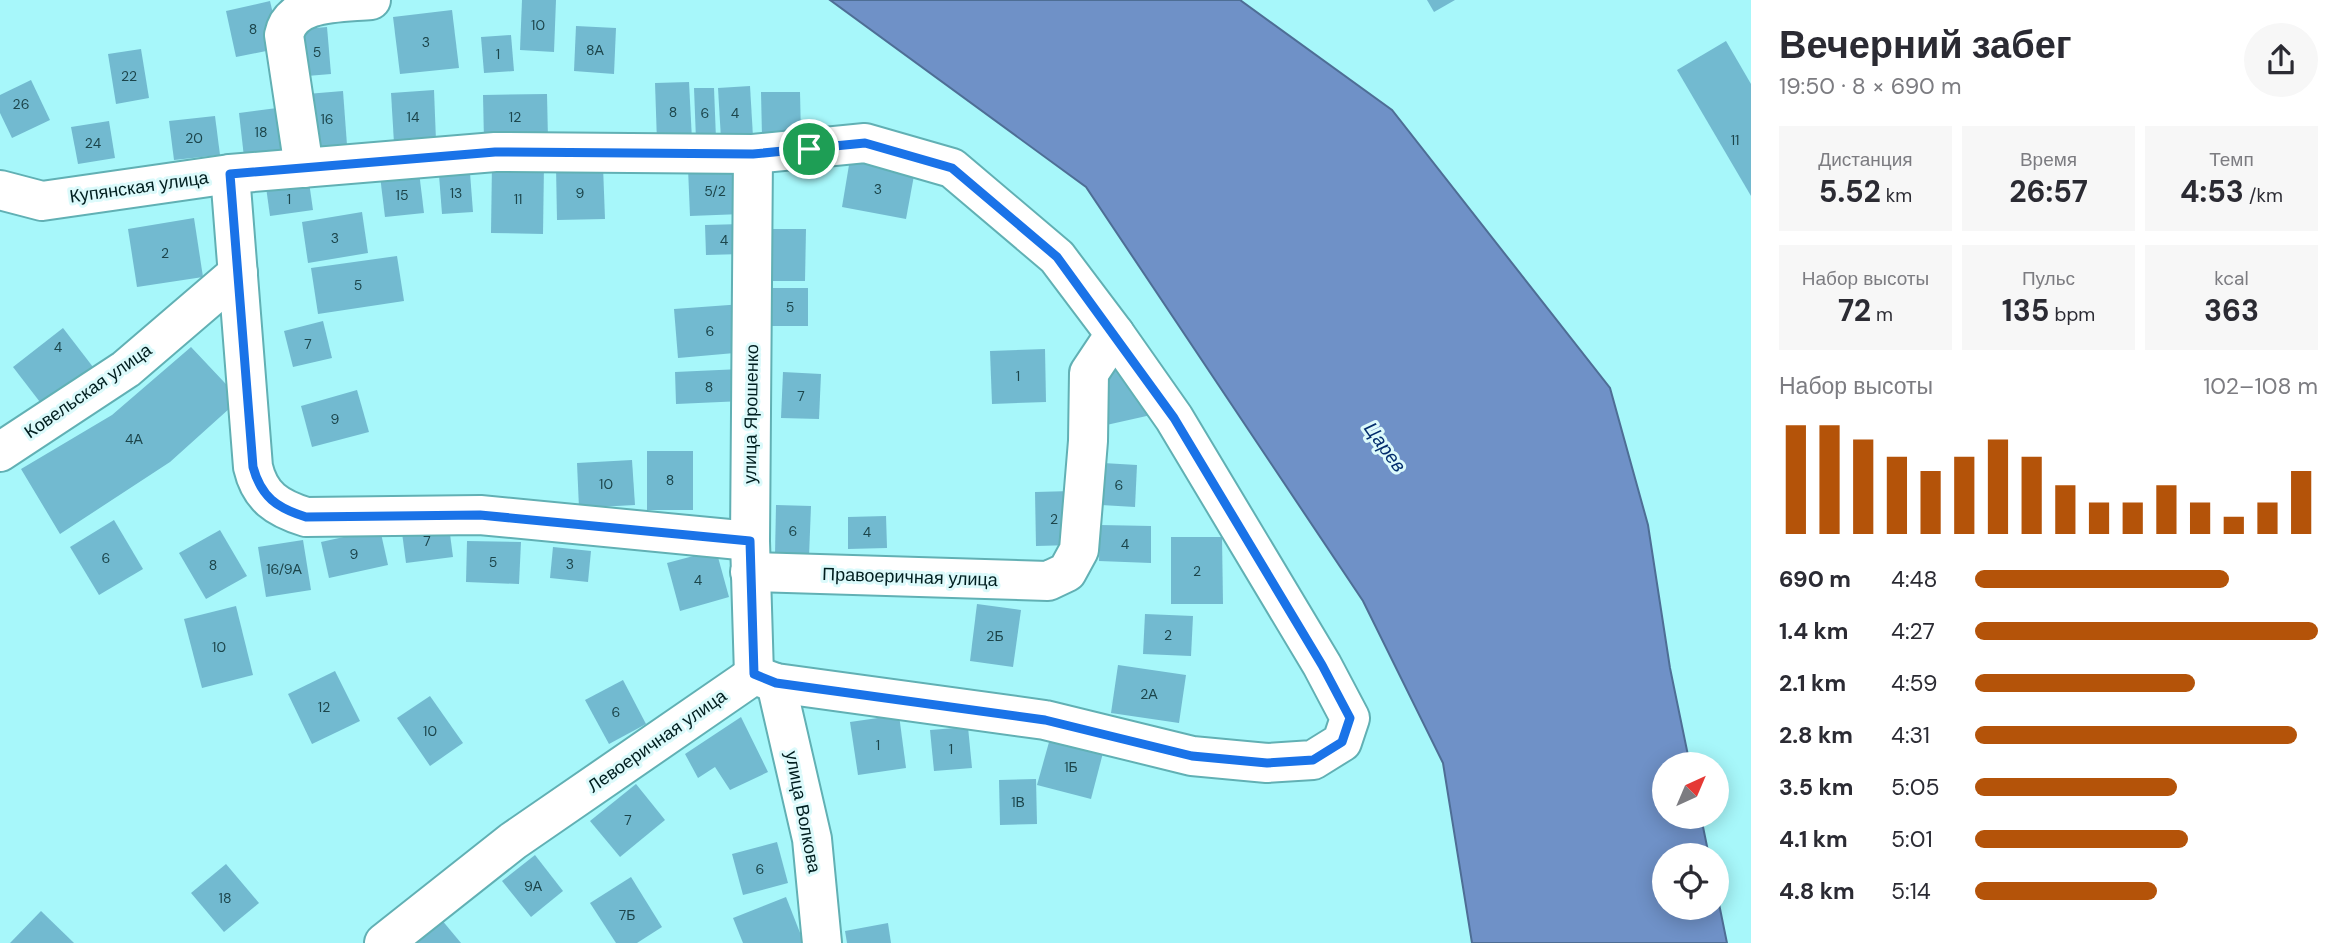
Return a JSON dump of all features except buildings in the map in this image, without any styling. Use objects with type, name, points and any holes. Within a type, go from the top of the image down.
[{"type":"street","points":[[304,168],[284,35],[286,23],[292,15],[307,6],[371,0]]},
{"type":"street","name":"Купянская улица","points":[[0,190],[41,201],[230,174],[495,152],[753,154],[865,143],[952,168],[1057,257],[1115,334]]},
{"type":"street","name":"улица Ярошенко","points":[[753,154],[750,557],[765,679]]},
{"type":"street","points":[[230,174],[238,273]]},
{"type":"street","name":"Правоеричная улица","points":[[238,273],[253,467],[257,483],[267,499],[286,511],[306,517],[480,515],[750,557],[1048,581],[1067,572],[1079,550],[1088,441],[1089,373],[1115,334]]},
{"type":"street","name":"Ковельская улица","points":[[0,452],[126,369],[238,273]]},
{"type":"street","points":[[765,679],[1045,720],[1192,756],[1267,763],[1313,760],[1342,742],[1350,718],[1322,665],[1174,418],[1115,334]]},
{"type":"street","name":"Левоеричная улица","points":[[384,943],[513,841],[765,679]]},
{"type":"street","name":"улица Волкова","points":[[765,679],[812,839],[822,943]]},
{"type":"water","name":"Царев","points":[[830,0],[1240,0],[1392,110],[1610,388],[1648,525],[1670,668],[1687,752],[1652,752],[1652,830],[1704,830],[1706,843],[1652,843],[1652,920],[1722,920],[1727,943],[1472,943],[1443,763],[1363,601],[1086,187]]},
{"type":"route","points":[[865,143],[952,168],[1057,257],[1174,418],[1322,665],[1350,718],[1342,742],[1313,760],[1267,763],[1192,756],[1045,720],[776,683],[754,674],[750,541],[480,515],[306,517],[286,511],[267,499],[257,483],[253,467],[230,174],[495,152],[753,154],[809,149],[865,143]]}]
